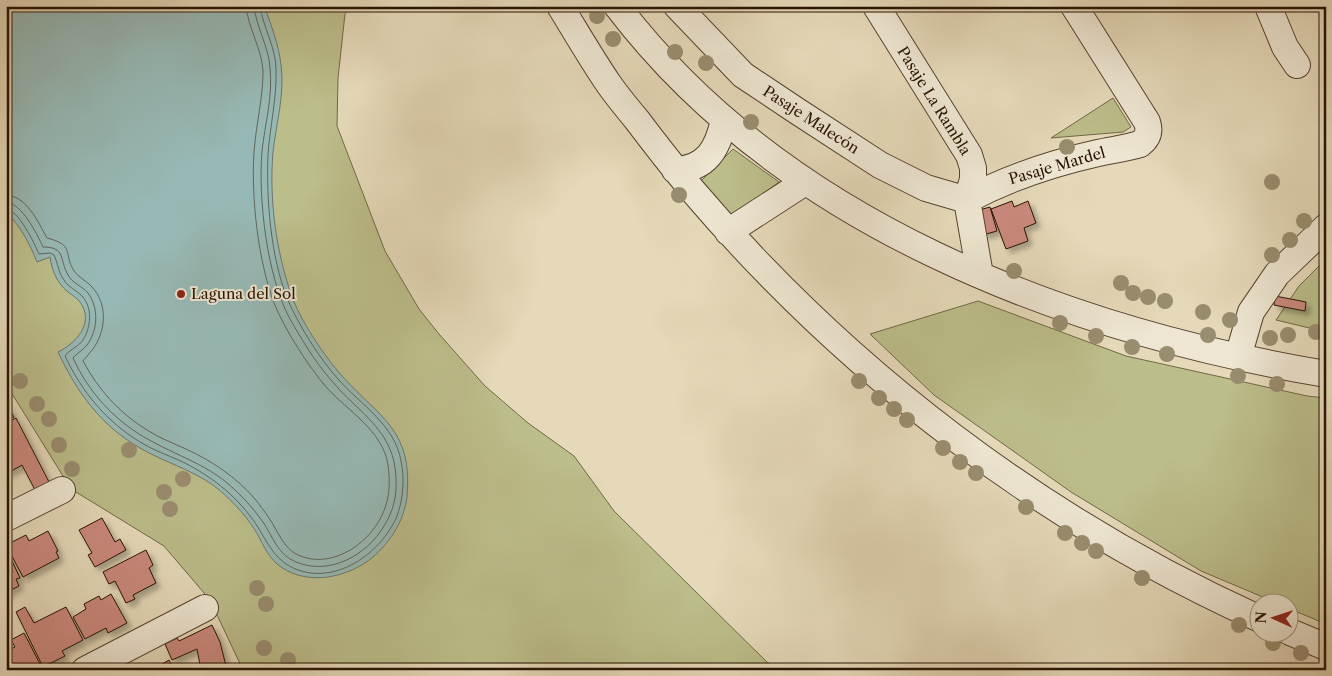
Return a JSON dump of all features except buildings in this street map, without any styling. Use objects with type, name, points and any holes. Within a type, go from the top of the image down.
[{"type":"street","points":[[560,6],[609,84],[675,170],[728,232],[797,303],[841,344],[934,422],[1045,502],[1129,554],[1250,614]]},
{"type":"street","points":[[616,6],[675,75],[724,120],[805,182],[892,232],[980,275],[1135,331],[1238,357],[1326,374]]},
{"type":"street","name":"Pasaje Malecón","points":[[677,6],[743,75],[796,112],[880,165],[926,188],[966,200]]},
{"type":"street","name":"Pasaje La Rambla","points":[[876,6],[968,155],[974,168],[973,179],[966,200]]},
{"type":"street","name":"Pasaje Mardel","points":[[966,200],[993,186],[1027,173],[1062,162],[1140,144],[1147,136],[1149,127],[1147,122],[1074,6]]},
{"type":"street","points":[[1268,6],[1285,47],[1297,65]]},
{"type":"street","points":[[675,170],[691,168],[707,158],[718,142],[724,120]]},
{"type":"street","points":[[728,232],[805,182]]},
{"type":"street","points":[[966,200],[980,275]]},
{"type":"street","points":[[1238,357],[1250,312],[1277,274],[1326,228]]},
{"type":"street","points":[[6,518],[62,490]]},
{"type":"street","points":[[85,670],[205,608]]},
{"type":"street","points":[[1300,636],[1326,646]]},
{"type":"green space","name":"Laguna del Sol","points":[[6,6],[350,6],[345,14],[338,78],[337,126],[385,251],[419,309],[485,386],[528,423],[574,456],[614,511],[775,670],[243,670],[210,600],[164,546],[71,489],[6,384]]},
{"type":"green space","points":[[1113,98],[1131,127],[1123,132],[1051,138]]},
{"type":"green space","points":[[733,149],[779,182],[730,219],[699,183]]},
{"type":"green space","points":[[1326,259],[1326,332],[1276,320],[1299,286]]},
{"type":"green space","points":[[978,301],[1126,356],[1307,396],[1326,398],[1326,624],[1300,613],[1300,594],[1256,594],[1201,571],[1071,492],[934,395],[870,334]]},
{"type":"water","name":"Laguna del Sol","points":[[6,6],[264,6],[277,43],[281,65],[282,87],[273,152],[272,188],[281,260],[291,294],[306,326],[328,359],[392,428],[405,456],[408,474],[407,497],[399,524],[388,541],[368,561],[347,572],[323,578],[299,575],[288,571],[273,560],[246,517],[219,490],[195,474],[149,453],[126,439],[101,418],[73,381],[58,352],[77,338],[81,332],[84,325],[84,310],[79,301],[58,281],[50,257],[37,262],[24,235],[6,212]]},
{"type":"place","name":"Laguna del Sol","points":[[181,294]]}]
